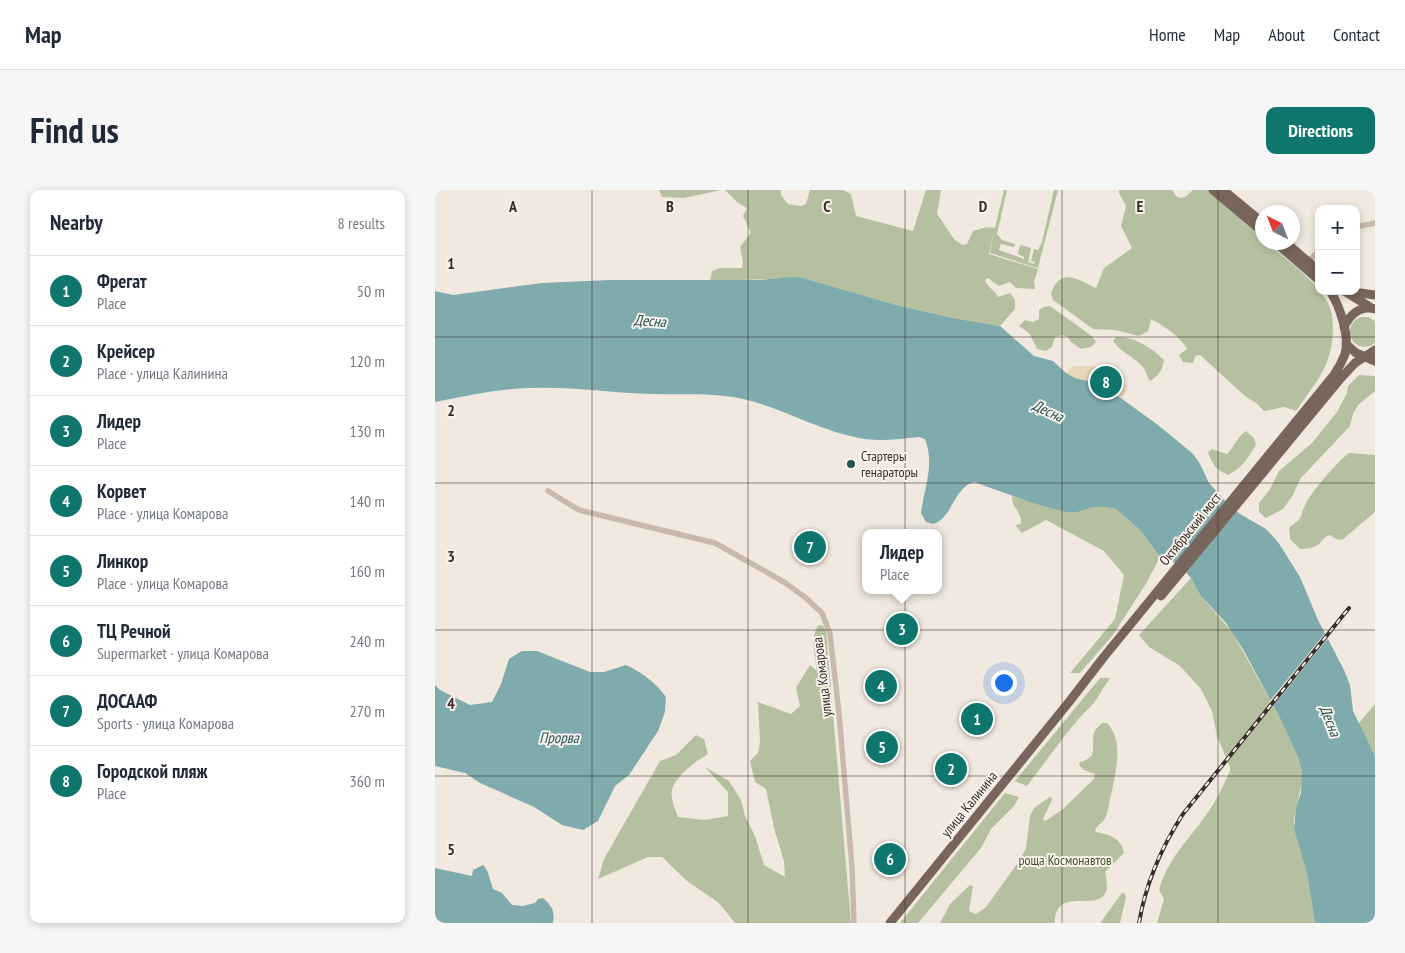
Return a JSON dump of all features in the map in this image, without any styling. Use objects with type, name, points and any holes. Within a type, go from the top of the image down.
[{"type":"main road","points":[[1213,190],[1255,225]]},
{"type":"main road","points":[[1223,190],[1255,217]]},
{"type":"main road","points":[[1284,250],[1315,277]]},
{"type":"main road","points":[[1294,250],[1315,268]]},
{"type":"main road","points":[[1360,293],[1375,295]]},
{"type":"main road","points":[[1302,420],[1334,375],[1345,354],[1344,327],[1339,308],[1332,295]]},
{"type":"main road","points":[[1349,295],[1373,308]]},
{"type":"main road","points":[[1344,327],[1357,311],[1373,308]]},
{"type":"main road","points":[[1346,344],[1357,353],[1375,361]]},
{"type":"main road","points":[[1302,420],[1355,363],[1375,350]]},
{"type":"main road","name":"Октябрьский мост","points":[[1105,659],[1302,420]]},
{"type":"main road","name":"улица Калинина","points":[[890,923],[1105,659]]},
{"type":"street","points":[[1360,226],[1375,223]]},
{"type":"street","points":[[1308,262],[1315,254]]},
{"type":"street","name":"улица Комарова","points":[[548,491],[579,510],[715,543],[784,582],[806,598],[822,613],[830,634],[839,713],[852,867],[854,923]]},
{"type":"green space","points":[[659,190],[721,190],[684,198],[662,197]]},
{"type":"green space","points":[[725,190],[781,190],[781,195],[788,204],[801,206],[806,204],[810,190],[843,190],[851,194],[856,216],[913,231],[926,190],[941,190],[937,214],[954,239],[962,245],[967,244],[973,231],[986,227],[995,228],[1004,190],[1007,190],[997,234],[1002,240],[1015,244],[1014,247],[1001,244],[999,250],[1024,259],[1024,257],[1018,254],[1020,245],[1031,248],[1028,262],[1034,264],[1035,262],[1031,261],[1034,249],[1038,250],[1042,242],[1054,190],[1058,190],[1038,268],[990,253],[993,236],[989,254],[1038,269],[1034,281],[1035,289],[1016,288],[1010,282],[999,286],[988,278],[985,280],[998,297],[1010,293],[1015,300],[1015,309],[1000,326],[900,306],[803,278],[710,281],[712,271],[720,268],[742,268],[743,262],[740,247],[751,233],[743,216],[747,208],[737,202]]},
{"type":"green space","points":[[1119,190],[1172,190],[1180,198],[1185,197],[1193,190],[1207,190],[1255,232],[1255,250],[1275,250],[1315,285],[1315,295],[1323,295],[1329,305],[1333,328],[1332,341],[1327,363],[1296,411],[1284,407],[1264,411],[1200,355],[1195,356],[1193,363],[1183,362],[1179,355],[1187,349],[1184,344],[1171,332],[1151,319],[1148,331],[1139,336],[1115,330],[1093,329],[1053,300],[1051,293],[1055,285],[1065,278],[1070,277],[1096,288],[1104,268],[1132,248],[1121,226],[1126,206]]},
{"type":"green space","points":[[1050,306],[1093,337],[1096,342],[1091,347],[1081,349],[1063,335],[1055,337],[1052,347],[1046,351],[1037,349],[1030,334],[1019,326],[1025,320],[1033,322],[1039,319],[1039,310]]},
{"type":"green space","points":[[1360,317],[1368,317],[1375,321],[1375,343],[1368,346],[1362,347],[1356,344],[1350,334],[1350,328]]},
{"type":"green space","points":[[1116,337],[1129,338],[1136,341],[1148,347],[1164,360],[1158,375],[1150,381],[1142,366],[1116,345],[1113,341]]},
{"type":"green space","points":[[1359,375],[1375,376],[1375,391],[1358,405],[1350,426],[1300,479],[1293,495],[1283,509],[1266,518],[1259,512],[1259,503],[1270,489],[1279,471],[1312,443],[1337,412],[1347,393],[1348,386]]},
{"type":"green space","points":[[1246,431],[1254,438],[1256,445],[1241,466],[1233,472],[1228,475],[1220,471],[1211,460],[1208,452],[1212,449],[1227,454]]},
{"type":"green space","points":[[1349,453],[1375,455],[1375,512],[1342,540],[1330,535],[1325,537],[1316,546],[1300,549],[1290,539],[1289,527],[1299,519],[1306,503],[1319,484],[1338,462]]},
{"type":"green space","points":[[1012,496],[1064,512],[1078,512],[1094,507],[1116,509],[1140,530],[1160,557],[1147,582],[1113,635],[1080,673],[1070,673],[1115,619],[1124,575],[1104,551],[1046,520],[1022,533],[1015,525],[1021,524],[1021,520],[1013,503]]},
{"type":"green space","points":[[1191,578],[1200,595],[1232,632],[1278,714],[1298,757],[1302,772],[1302,783],[1294,828],[1307,874],[1315,923],[1157,923],[1164,899],[1159,890],[1168,868],[1179,850],[1213,805],[1230,771],[1217,736],[1212,711],[1201,689],[1180,666],[1149,647],[1139,635]]},
{"type":"green space","points":[[819,625],[823,626],[826,631],[851,923],[735,923],[719,903],[687,881],[662,857],[648,857],[598,879],[604,859],[660,761],[676,755],[696,735],[704,739],[708,754],[684,772],[674,785],[672,798],[678,817],[704,820],[728,816],[728,792],[705,767],[729,781],[741,800],[745,816],[755,836],[764,865],[785,877],[784,861],[775,832],[766,789],[755,782],[750,761],[758,753],[760,742],[758,702],[791,714],[800,706],[796,688],[810,665],[817,671],[814,635]]},
{"type":"green space","points":[[1100,678],[1110,678],[1094,703],[1066,734],[1027,786],[1015,781]]},
{"type":"green space","points":[[1375,704],[1375,756],[1358,724]]},
{"type":"green space","name":"роща Космонавтов","points":[[1102,723],[1107,723],[1113,731],[1116,739],[1117,760],[1107,814],[1095,830],[1117,840],[1124,853],[1105,872],[1107,888],[1103,896],[1097,900],[1070,902],[1062,905],[1057,911],[1055,923],[940,923],[950,904],[970,885],[973,886],[969,911],[976,914],[986,907],[1020,860],[1026,848],[1030,816],[1034,808],[1051,796],[1052,800],[1043,819],[1044,821],[1047,820],[1063,809],[1094,779],[1095,774],[1084,770],[1079,765],[1080,762],[1086,760],[1092,754],[1094,733]]},
{"type":"green space","name":"роща Космонавтов","points":[[1005,793],[1019,797],[1014,806],[991,829],[981,848],[918,923],[900,923]]},
{"type":"green space","name":"роща Космонавтов","points":[[1122,893],[1126,897],[1120,923],[1100,923]]},
{"type":"sand","points":[[1074,366],[1094,366],[1126,385],[1127,390],[1122,397],[1096,383],[1075,378],[1066,373]]},
{"type":"water","name":"Десна","points":[[803,278],[900,306],[1000,326],[1034,356],[1053,361],[1066,373],[1075,378],[1107,388],[1158,425],[1192,453],[1199,462],[1209,483],[1228,504],[1240,514],[1266,529],[1278,542],[1300,577],[1318,620],[1344,670],[1350,685],[1353,711],[1375,756],[1375,923],[1315,923],[1307,874],[1294,829],[1296,808],[1301,793],[1302,772],[1298,757],[1278,714],[1244,651],[1226,623],[1200,595],[1191,578],[1169,559],[1160,557],[1140,530],[1116,509],[1094,507],[1078,512],[1064,512],[974,482],[962,490],[940,521],[933,524],[926,522],[921,513],[929,467],[928,449],[925,439],[919,437],[881,440],[859,438],[827,429],[765,405],[733,397],[544,388],[493,391],[435,402],[435,291],[453,295],[542,283],[610,280],[760,280]]},
{"type":"water","name":"Прорва","points":[[522,651],[537,651],[590,672],[604,672],[626,665],[648,678],[666,697],[665,712],[658,731],[629,775],[615,786],[598,821],[583,830],[562,825],[534,807],[480,783],[465,773],[435,766],[435,685],[440,690],[470,705],[492,702],[501,684],[509,659]]},
{"type":"water","points":[[483,865],[487,870],[493,889],[502,893],[512,905],[523,906],[535,903],[538,899],[543,898],[552,909],[554,915],[553,923],[435,923],[435,868],[472,876],[473,870]]},
{"type":"pier","points":[[1327,631],[1329,637],[1272,707],[1269,702]]},
{"type":"railway","points":[[1139,923],[1155,866],[1183,814],[1349,608]]},
{"type":"place","name":"Городской пляж","points":[[1106,382]]},
{"type":"place","name":"Стартеры генараторы","points":[[851,464]]},
{"type":"place","name":"ДОСААФ","points":[[810,547]]},
{"type":"place","name":"Лидер","points":[[902,629]]},
{"type":"place","name":"Корвет","points":[[881,686]]},
{"type":"place","name":"Фрегат","points":[[977,719]]},
{"type":"place","name":"Линкор","points":[[882,747]]},
{"type":"place","name":"Крейсер","points":[[951,769]]},
{"type":"place","name":"ТЦ Речной","points":[[890,859]]}]
